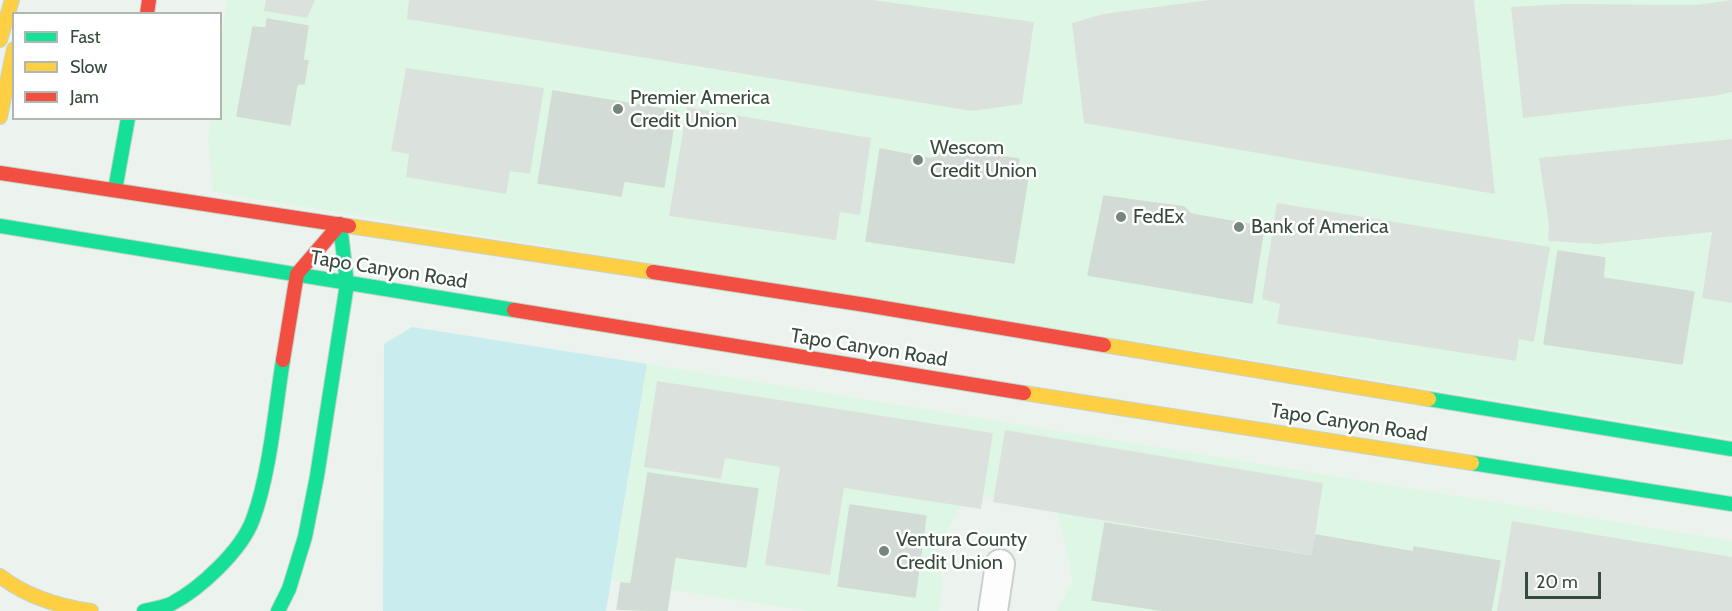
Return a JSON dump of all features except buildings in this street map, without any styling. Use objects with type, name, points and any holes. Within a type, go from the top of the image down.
[{"type":"main road","points":[[0,40],[12,0]]},
{"type":"main road","points":[[1,113],[12,59]]},
{"type":"main road","points":[[115,190],[128,120]]},
{"type":"main road","name":"Tapo Canyon Road","points":[[0,173],[866,305],[1732,449]]},
{"type":"main road","points":[[144,611],[170,604],[204,581],[230,557],[253,521],[264,479],[297,274],[340,224]]},
{"type":"main road","points":[[278,611],[289,589],[305,537],[347,284],[340,224]]},
{"type":"main road","name":"Tapo Canyon Road","points":[[0,226],[1018,392],[1732,504]]},
{"type":"main road","points":[[0,576],[34,596],[68,608],[91,611]]},
{"type":"street","points":[[993,611],[1000,564]]},
{"type":"shaded area","points":[[227,0],[1732,0],[1732,438],[213,192],[208,139],[211,120],[222,120],[222,34]]},
{"type":"shaded area","points":[[266,0],[315,0],[307,18],[264,11]]},
{"type":"shaded area","points":[[409,0],[872,0],[1034,22],[1022,104],[972,111],[407,19]]},
{"type":"shaded area","points":[[1209,0],[1474,0],[1495,194],[1084,123],[1072,23],[1103,14]]},
{"type":"shaded area","points":[[1732,0],[1732,92],[1523,118],[1511,7],[1567,4],[1696,5]]},
{"type":"shaded area","points":[[406,68],[544,88],[530,174],[510,171],[506,194],[406,177],[409,154],[391,151]]},
{"type":"shaded area","points":[[687,107],[871,138],[860,215],[840,212],[836,240],[669,216]]},
{"type":"shaded area","points":[[1732,139],[1732,303],[1702,298],[1712,232],[1599,244],[1548,241],[1549,225],[1539,158]]},
{"type":"shaded area","points":[[1277,203],[1550,247],[1534,342],[1519,339],[1516,361],[1277,324],[1280,304],[1262,299]]},
{"type":"shaded area","points":[[412,327],[647,364],[606,611],[383,611],[384,344]]},
{"type":"shaded area","points":[[647,364],[1732,541],[1732,611],[1057,611],[1073,580],[1060,522],[1052,506],[967,494],[940,545],[942,586],[939,611],[809,611],[612,581]]},
{"type":"shaded area","points":[[657,381],[993,433],[981,509],[844,488],[830,575],[765,565],[780,467],[725,458],[721,479],[644,467]]},
{"type":"shaded area","points":[[1005,430],[1323,483],[1312,555],[993,502]]},
{"type":"shaded area","points":[[1512,521],[1732,557],[1732,611],[1497,611]]},
{"type":"traffic: fast","points":[[115,190],[128,120]]},
{"type":"traffic: fast","points":[[278,611],[289,589],[305,537],[317,476],[347,284],[340,224]]},
{"type":"traffic: fast","points":[[0,226],[514,310]]},
{"type":"traffic: fast","points":[[144,611],[171,604],[194,589],[219,568],[248,531],[264,482],[283,360]]},
{"type":"traffic: fast","points":[[1429,399],[1732,449]]},
{"type":"traffic: fast","points":[[1472,463],[1732,504]]},
{"type":"traffic: slow","points":[[0,40],[12,0]]},
{"type":"traffic: slow","points":[[0,117],[12,59]]},
{"type":"traffic: slow","points":[[349,226],[653,272]]},
{"type":"traffic: slow","points":[[1104,345],[1429,399]]},
{"type":"traffic: slow","points":[[1024,393],[1472,463]]},
{"type":"traffic: slow","points":[[0,576],[21,590],[43,600],[91,611]]},
{"type":"traffic: jam","points":[[147,12],[149,0]]},
{"type":"traffic: jam","points":[[0,173],[349,226]]},
{"type":"traffic: jam","points":[[283,360],[297,274],[340,224]]},
{"type":"traffic: jam","points":[[653,272],[1104,345]]},
{"type":"traffic: jam","points":[[514,310],[1024,393]]},
{"type":"place","name":"Premier America Credit Union","points":[[618,109]]},
{"type":"place","name":"Wescom Credit Union","points":[[918,160]]},
{"type":"place","name":"FedEx","points":[[1121,217]]},
{"type":"place","name":"Bank of America","points":[[1239,227]]},
{"type":"place","name":"Ventura County Credit Union","points":[[884,551]]}]
